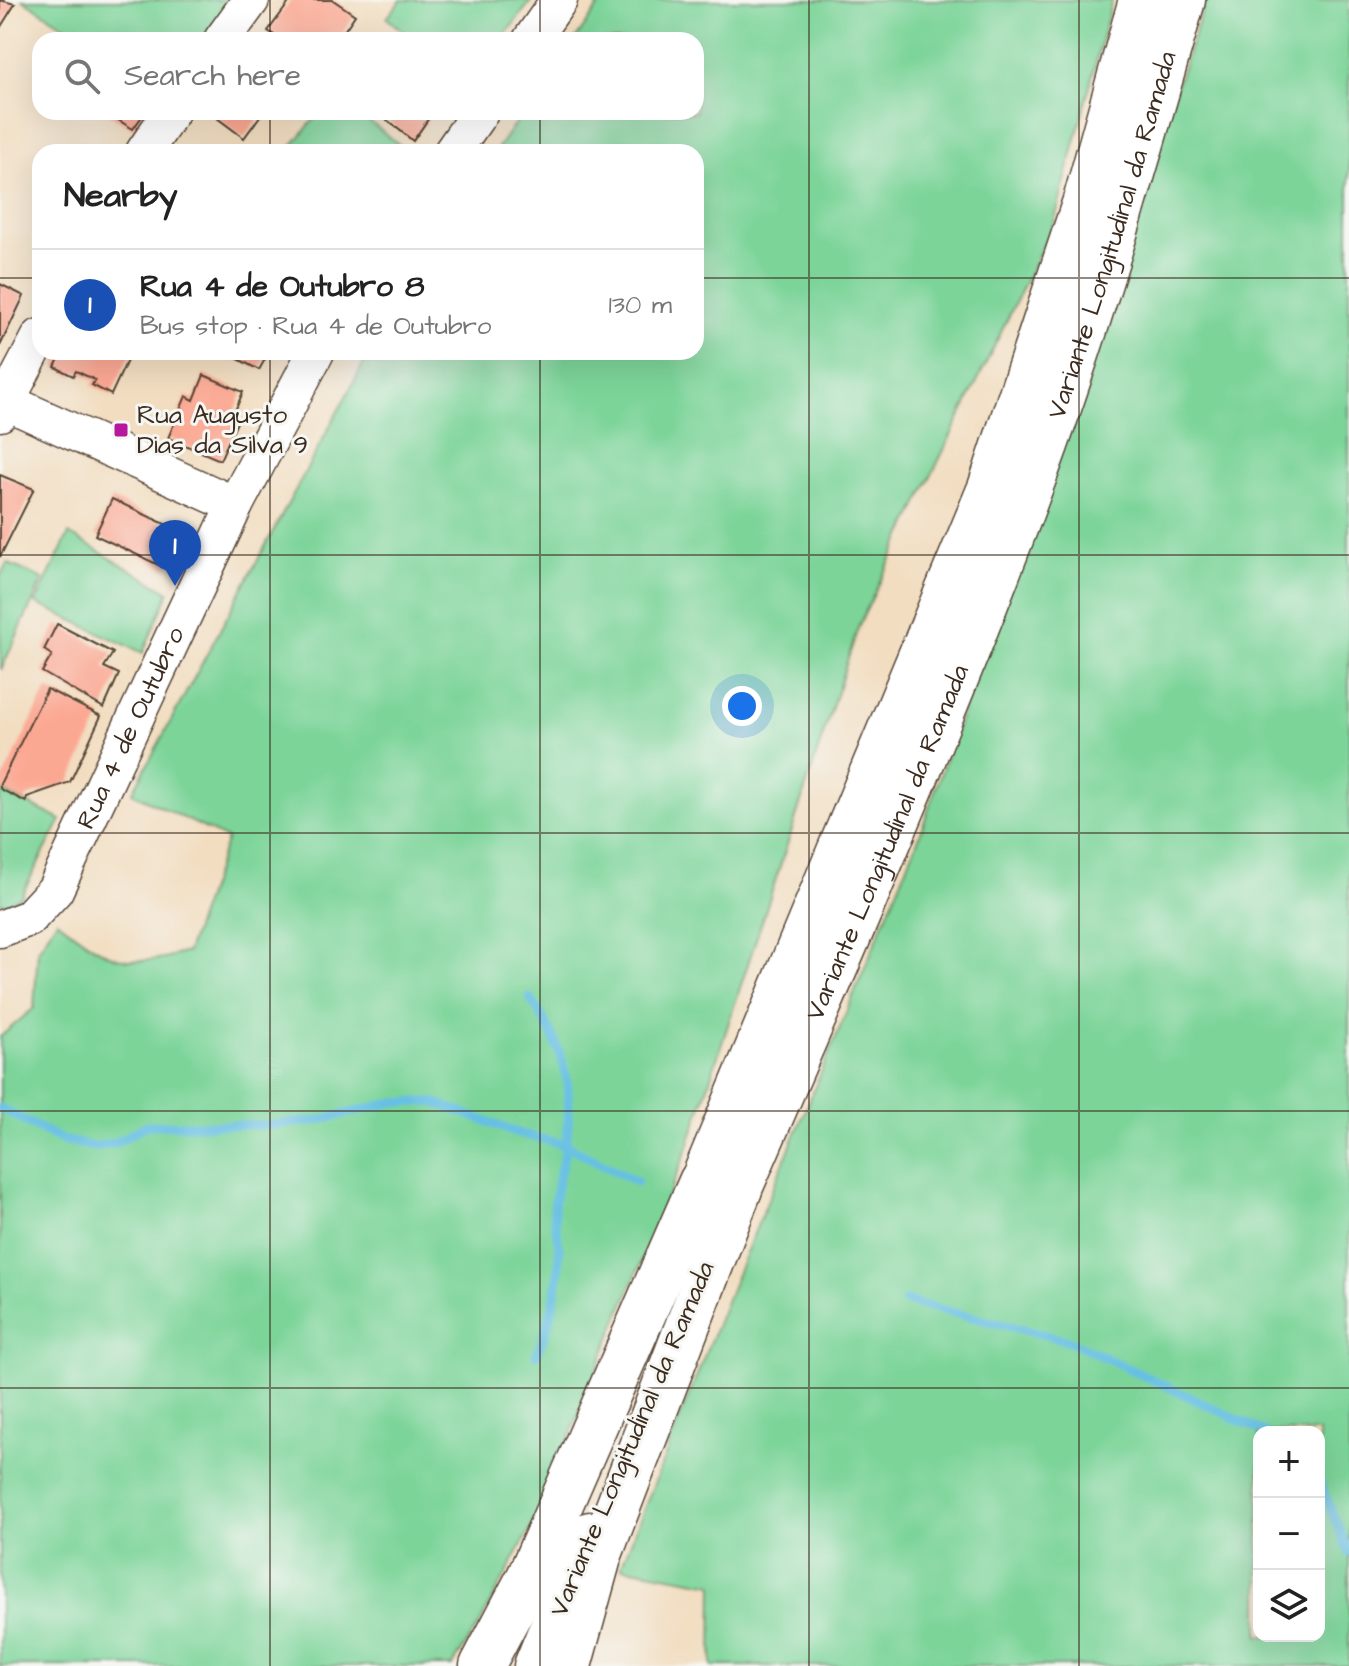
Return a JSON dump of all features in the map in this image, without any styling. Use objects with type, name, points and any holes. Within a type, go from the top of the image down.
[{"type":"main road","name":"Variante Longitudinal da Ramada","points":[[536,1666],[990,488],[1086,198],[1141,0]]},
{"type":"main road","name":"Variante Longitudinal da Ramada","points":[[509,1666],[597,1452],[720,1186],[852,927],[1025,501],[1128,196],[1183,0]]},
{"type":"main road","points":[[482,1666],[529,1577],[720,1186]]},
{"type":"main road","points":[[569,1666],[600,1554],[720,1186]]},
{"type":"street","points":[[228,32],[251,0]]},
{"type":"street","points":[[537,32],[559,0]]},
{"type":"street","points":[[149,144],[166,120]]},
{"type":"street","points":[[458,144],[474,120]]},
{"type":"street","points":[[32,351],[2,405],[235,505]]},
{"type":"street","name":"Rua 4 de Outubro","points":[[0,929],[29,918],[55,890],[235,505],[312,360]]},
{"type":"green space","points":[[23,0],[232,0],[207,32],[75,32]]},
{"type":"green space","points":[[401,0],[532,0],[507,32],[404,32],[387,18]]},
{"type":"green space","points":[[603,0],[1112,0],[1054,223],[859,625],[687,1150],[537,1516],[479,1625],[452,1666],[0,1666],[0,1037],[34,1008],[38,950],[57,920],[90,944],[117,958],[147,960],[187,952],[227,839],[132,793],[366,360],[704,360],[704,144],[501,144],[517,120],[704,120],[704,32],[581,32]]},
{"type":"green space","points":[[1206,0],[1349,0],[1349,1666],[712,1666],[713,1584],[621,1567],[733,1284],[918,840]]},
{"type":"green space","points":[[313,120],[367,120],[399,144],[294,144]]},
{"type":"green space","points":[[69,534],[169,592],[143,653],[35,603]]},
{"type":"green space","points":[[7,563],[43,579],[1,670],[0,577]]},
{"type":"green space","points":[[0,790],[61,820],[21,896],[6,904],[0,903]]},
{"type":"building","points":[[0,0],[15,4],[0,28]]},
{"type":"building","points":[[291,0],[333,0],[355,15],[343,32],[268,31]]},
{"type":"building","points":[[118,120],[139,120],[133,129]]},
{"type":"building","points":[[220,120],[257,120],[244,138]]},
{"type":"building","points":[[387,120],[427,120],[413,141]]},
{"type":"building","points":[[0,284],[24,296],[0,346]]},
{"type":"building","points":[[58,360],[127,360],[111,395],[92,385],[95,380],[76,371],[73,376],[55,367]]},
{"type":"building","points":[[240,360],[265,360],[259,370]]},
{"type":"building","points":[[204,375],[243,392],[232,418],[238,420],[220,460],[168,438],[186,396],[194,400]]},
{"type":"building","points":[[0,475],[34,489],[0,557]]},
{"type":"building","points":[[112,499],[184,533],[167,569],[95,535]]},
{"type":"building","points":[[57,624],[113,653],[104,667],[119,674],[104,708],[42,672],[52,655],[44,650]]},
{"type":"building","points":[[47,689],[101,716],[70,782],[27,797],[26,802],[0,789],[0,784]]},
{"type":"waterway","points":[[530,998],[559,1050],[569,1102],[566,1144],[554,1202],[559,1247],[556,1289],[551,1316],[536,1355]]},
{"type":"waterway","points":[[0,1108],[62,1140],[94,1147],[117,1142],[147,1125],[271,1125],[316,1121],[394,1102],[433,1102],[518,1133],[566,1145],[637,1182]]},
{"type":"waterway","points":[[905,1301],[1070,1341],[1253,1427]]},
{"type":"waterway","points":[[1325,1495],[1349,1553]]},
{"type":"place","name":"Rua Augusto Dias da Silva 9","points":[[121,430]]},
{"type":"place","name":"Rua 4 de Outubro 8","points":[[175,586]]}]
